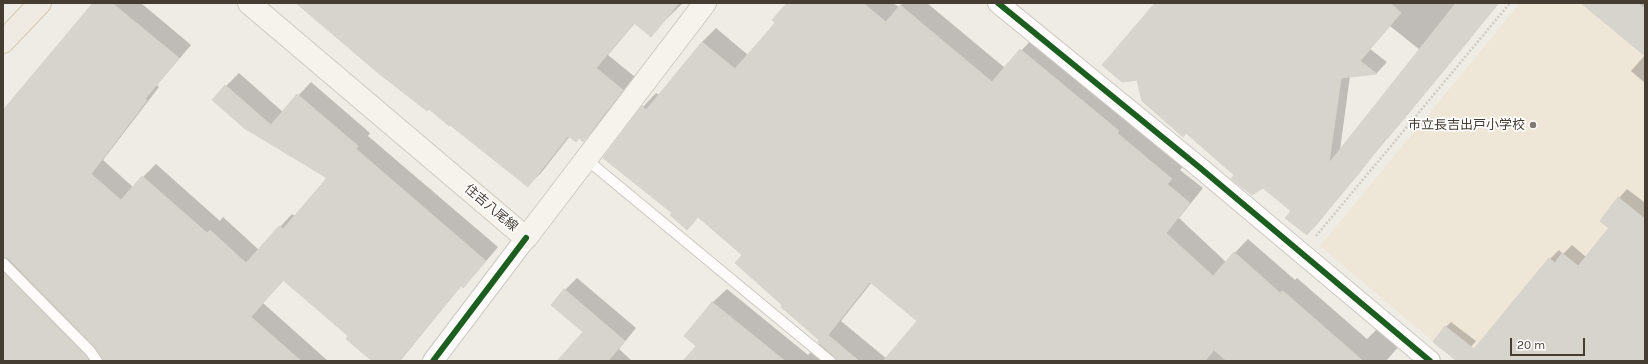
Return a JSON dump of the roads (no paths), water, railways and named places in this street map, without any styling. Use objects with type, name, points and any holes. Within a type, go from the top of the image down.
[{"type":"main road","points":[[3,42],[40,3]]},
{"type":"main road","name":"住吉八尾線","points":[[249,3],[526,238],[705,3]]},
{"type":"street","points":[[998,3],[1200,167],[1302,253],[1409,354],[1430,361]]},
{"type":"street","points":[[433,361],[526,238]]},
{"type":"lane","points":[[586,159],[830,361]]},
{"type":"lane","points":[[3,263],[90,351],[97,361]]},
{"type":"place","name":"市立長吉出戸小学校","points":[[1533,125]]}]
